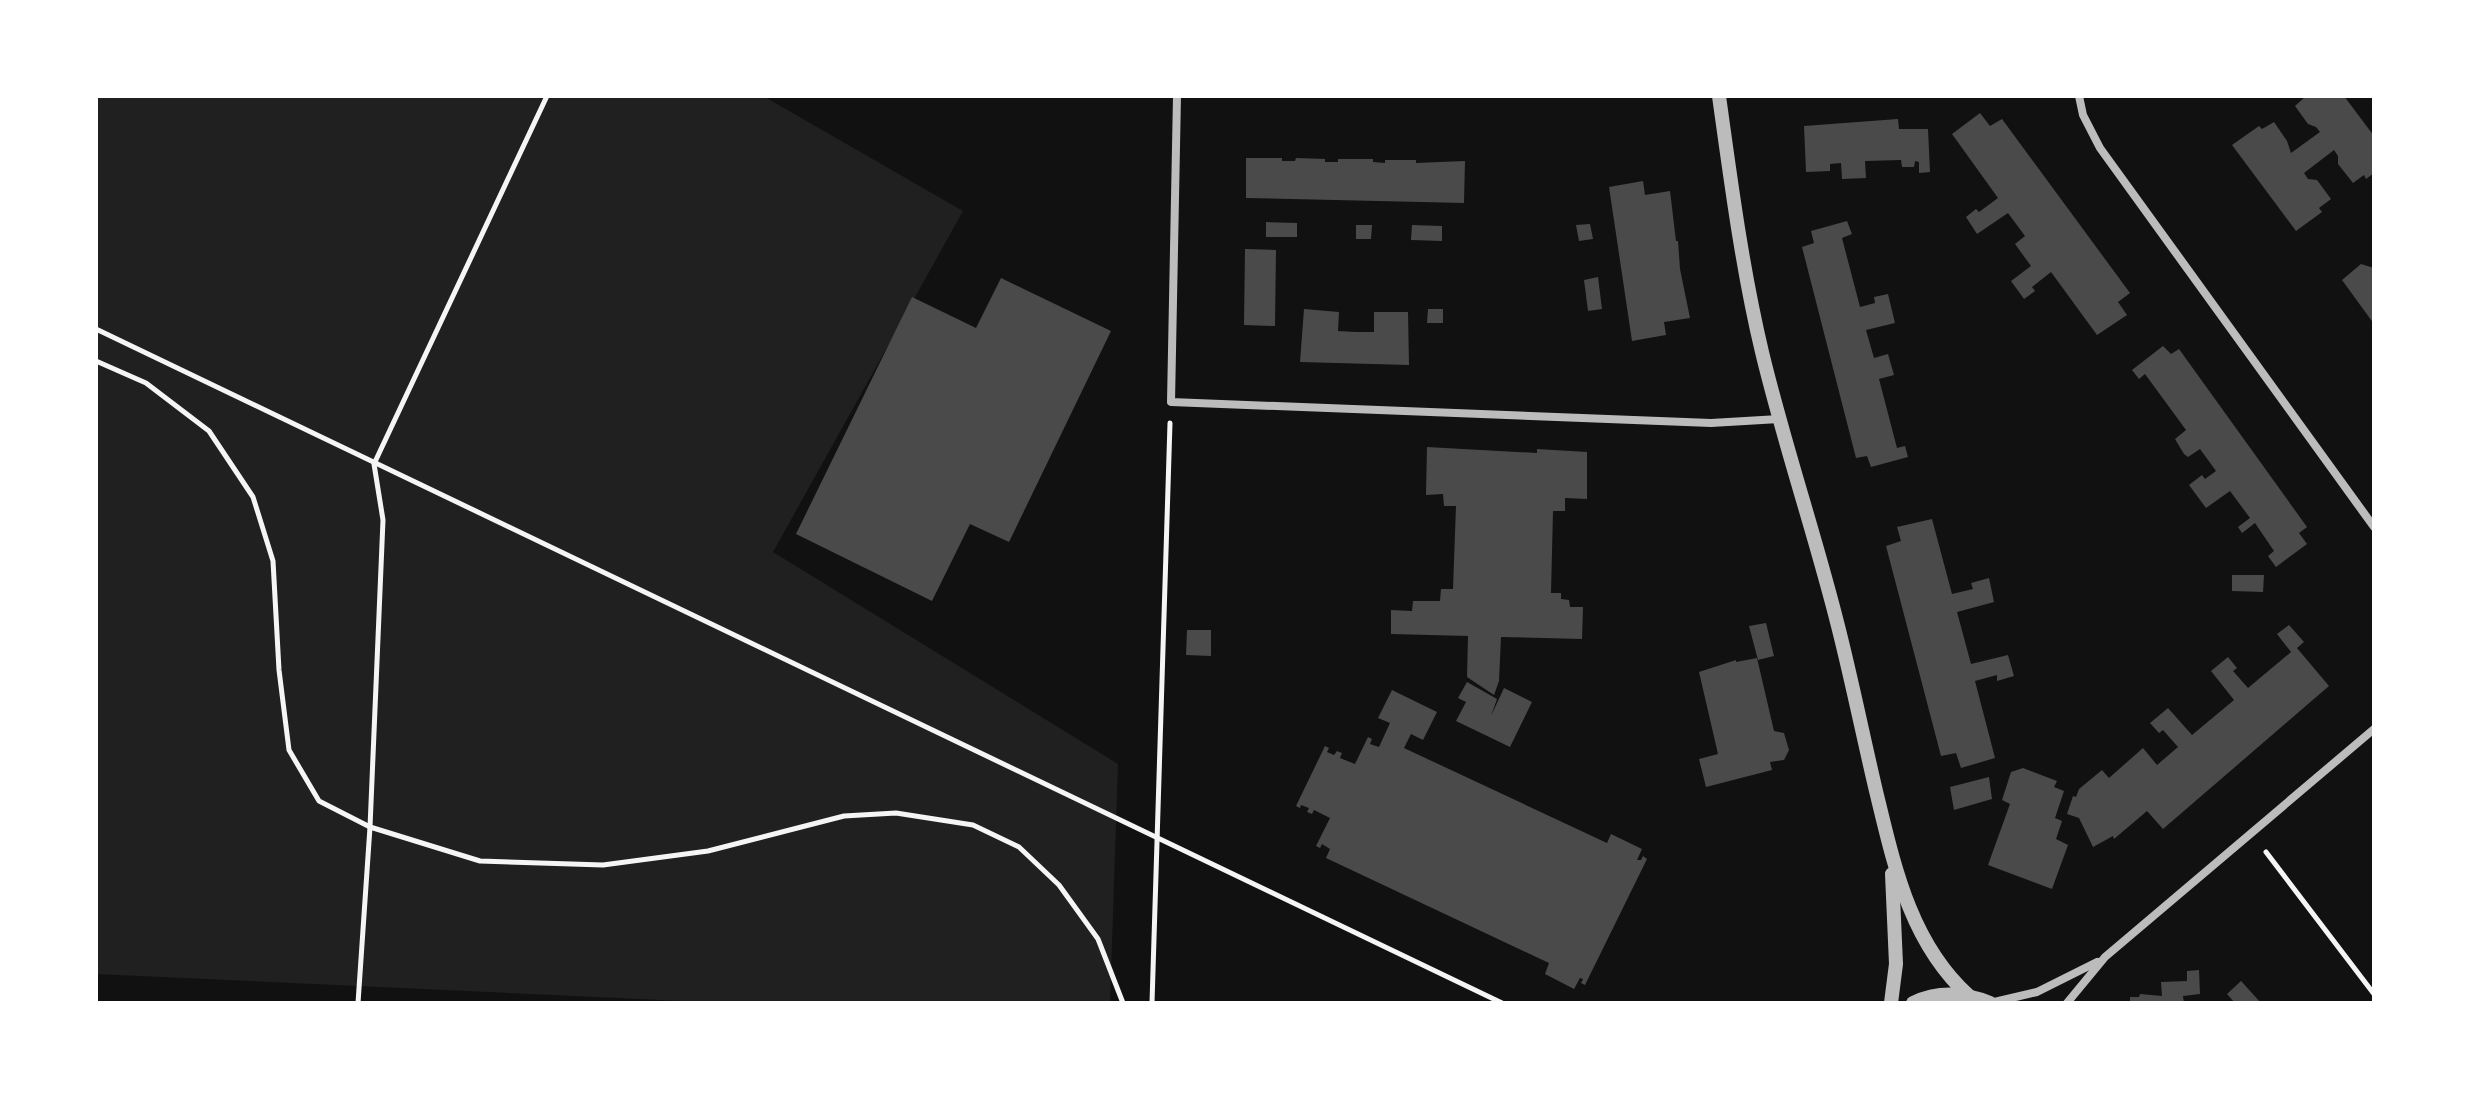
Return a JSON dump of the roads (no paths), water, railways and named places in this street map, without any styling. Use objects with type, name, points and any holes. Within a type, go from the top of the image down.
[{"type":"street","points":[[1177,96],[1171,402],[1711,423],[1779,419]]},
{"type":"street","points":[[1719,96],[1747,285],[1779,419],[1840,632],[1890,850],[1906,899],[1927,944],[1951,979],[1969,996]]},
{"type":"street","points":[[2079,96],[2083,115],[2100,148],[2374,527]]},
{"type":"street","points":[[2067,1003],[2105,957],[2374,729]]},
{"type":"street","points":[[1890,850],[1896,951],[1891,1003]]},
{"type":"street","points":[[1913,1003],[1944,995],[1969,996],[1990,1003],[2037,992],[2105,957]]}]
